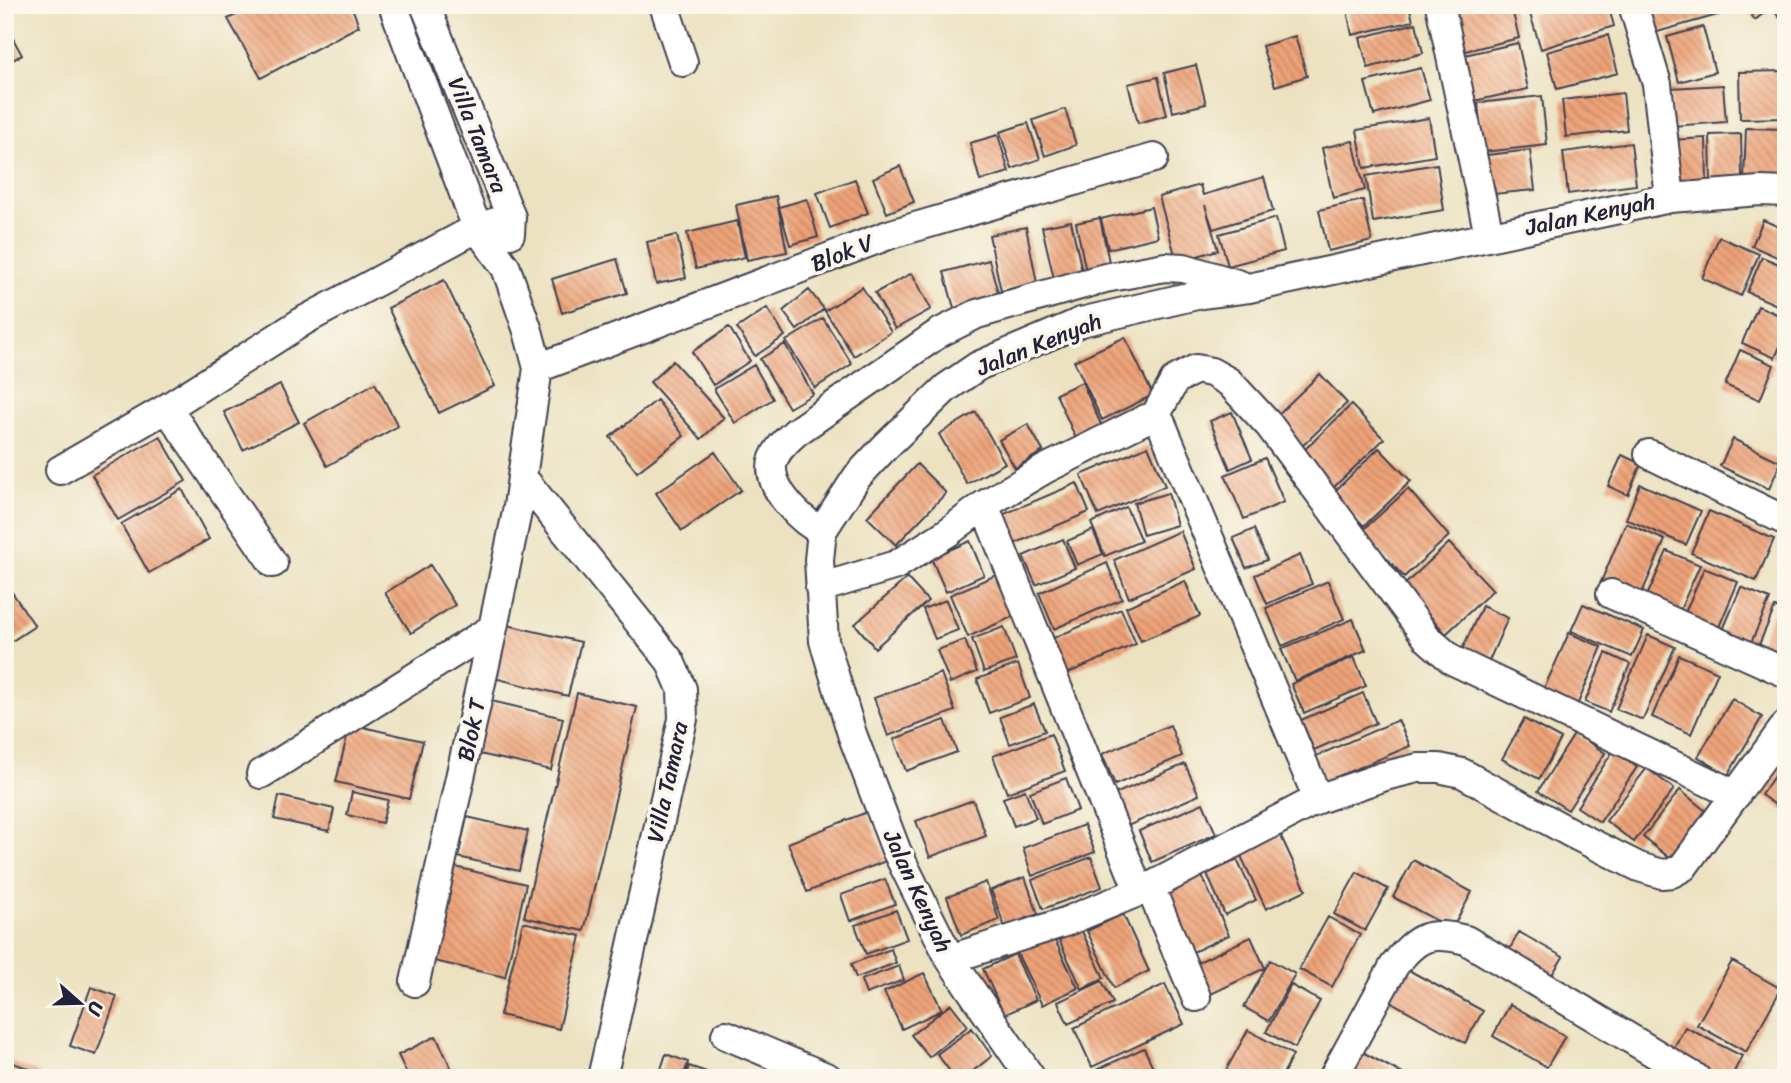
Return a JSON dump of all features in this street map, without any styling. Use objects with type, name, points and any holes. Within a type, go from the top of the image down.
[{"type":"street","points":[[393,5],[477,228],[506,268],[538,368],[522,477]]},
{"type":"street","name":"Villa Tamara","points":[[425,5],[511,217],[506,268]]},
{"type":"street","points":[[664,5],[683,62]]},
{"type":"street","points":[[1440,5],[1489,235]]},
{"type":"street","points":[[1633,5],[1657,84],[1670,198]]},
{"type":"street","name":"Blok V","points":[[538,368],[891,234],[1154,158]]},
{"type":"street","name":"Jalan Kenyah","points":[[1031,1078],[950,959],[896,850],[852,734],[824,641],[819,560],[822,531],[857,477],[946,388],[978,366],[1081,322],[1201,294],[1249,288],[1670,198],[1760,191],[1786,192]]},
{"type":"street","points":[[60,470],[167,408],[304,320],[477,228],[511,217]]},
{"type":"street","points":[[822,531],[808,525],[794,512],[776,483],[772,468],[775,457],[784,442],[796,432],[939,333],[977,314],[1017,301],[1105,278],[1165,267],[1184,268],[1249,288]]},
{"type":"street","points":[[1154,418],[1175,380],[1196,369],[1211,372],[1229,382],[1269,425],[1428,639],[1452,660],[1736,794]]},
{"type":"street","points":[[167,408],[273,563]]},
{"type":"street","points":[[820,588],[896,565],[947,533],[984,505],[1045,469],[1146,419],[1154,418],[1161,423],[1318,800]]},
{"type":"street","points":[[1649,454],[1786,521]]},
{"type":"street","name":"Villa Tamara","points":[[522,477],[670,661],[682,689],[683,719],[602,1078]]},
{"type":"street","name":"Blok T","points":[[415,982],[493,628],[522,477]]},
{"type":"street","points":[[984,505],[1144,889],[1196,997]]},
{"type":"street","points":[[1611,594],[1786,673]]},
{"type":"street","points":[[261,774],[493,628]]},
{"type":"street","points":[[950,959],[1065,922],[1144,889],[1318,800],[1385,776],[1418,768],[1439,768],[1462,773],[1573,835],[1639,867],[1662,874],[1671,873],[1683,867],[1786,725]]},
{"type":"street","points":[[1333,1078],[1403,954],[1419,939],[1442,934],[1466,940],[1696,1078]]},
{"type":"street","points":[[726,1035],[828,1078]]},
{"type":"building","points":[[255,5],[351,5],[359,26],[261,78],[228,19]]},
{"type":"building","points":[[1346,5],[1409,5],[1413,21],[1352,35]]},
{"type":"building","points":[[1483,5],[1511,5],[1519,38],[1457,53],[1447,14]]},
{"type":"building","points":[[1559,5],[1608,5],[1614,26],[1541,49],[1530,14]]},
{"type":"building","points":[[1635,5],[1726,5],[1728,12],[1643,36]]},
{"type":"building","points":[[1744,5],[1774,5],[1755,20]]},
{"type":"building","points":[[1786,5],[1786,25],[1775,12]]},
{"type":"building","points":[[1416,23],[1423,53],[1368,68],[1360,38]]},
{"type":"building","points":[[5,24],[22,55],[5,64]]},
{"type":"building","points":[[1703,27],[1715,72],[1679,82],[1667,37]]},
{"type":"building","points":[[1608,35],[1618,73],[1557,89],[1547,52]]},
{"type":"building","points":[[1295,36],[1307,76],[1275,86],[1262,46]]},
{"type":"building","points":[[1518,43],[1528,89],[1470,102],[1460,56]]},
{"type":"building","points":[[1196,65],[1206,104],[1173,112],[1164,73]]},
{"type":"building","points":[[1421,68],[1430,100],[1374,115],[1365,82]]},
{"type":"building","points":[[1786,71],[1786,118],[1740,119],[1739,72]]},
{"type":"building","points":[[1158,77],[1167,115],[1138,123],[1128,84]]},
{"type":"building","points":[[1723,85],[1726,122],[1672,126],[1670,88]]},
{"type":"building","points":[[1623,93],[1627,130],[1566,137],[1562,100]]},
{"type":"building","points":[[1542,96],[1547,145],[1483,152],[1478,103]]},
{"type":"building","points":[[1065,109],[1076,145],[1045,156],[1033,120]]},
{"type":"building","points":[[1429,118],[1435,156],[1364,168],[1357,130]]},
{"type":"building","points":[[1028,123],[1040,159],[1012,169],[1000,132]]},
{"type":"building","points":[[1746,128],[1786,129],[1786,180],[1744,179]]},
{"type":"building","points":[[1741,134],[1742,180],[1711,181],[1710,135]]},
{"type":"building","points":[[998,135],[1009,172],[980,181],[970,143]]},
{"type":"building","points":[[1706,138],[1707,182],[1671,184],[1670,140]]},
{"type":"building","points":[[1353,141],[1365,190],[1333,198],[1322,148]]},
{"type":"building","points":[[1631,143],[1636,185],[1568,194],[1563,152]]},
{"type":"building","points":[[1530,150],[1535,190],[1483,195],[1479,156]]},
{"type":"building","points":[[1437,164],[1444,210],[1373,222],[1366,176]]},
{"type":"building","points":[[900,166],[914,202],[887,213],[873,178]]},
{"type":"building","points":[[1264,177],[1273,211],[1213,229],[1205,205],[1218,250],[1177,262],[1159,197],[1200,185],[1203,195]]},
{"type":"building","points":[[855,179],[868,213],[830,228],[817,193]]},
{"type":"building","points":[[776,196],[787,252],[747,260],[736,205]]},
{"type":"building","points":[[807,199],[818,237],[790,245],[779,207]]},
{"type":"building","points":[[1363,200],[1372,241],[1328,251],[1319,210]]},
{"type":"building","points":[[1151,207],[1158,237],[1108,249],[1101,219]]},
{"type":"building","points":[[1100,218],[1111,272],[1087,277],[1076,223]]},
{"type":"building","points":[[1276,218],[1284,251],[1228,266],[1219,234]]},
{"type":"building","points":[[1763,220],[1786,230],[1786,261],[1752,246]]},
{"type":"building","points":[[737,221],[745,257],[696,269],[687,233]]},
{"type":"building","points":[[1071,221],[1083,276],[1055,283],[1042,227]]},
{"type":"building","points":[[1026,227],[1037,283],[1001,291],[989,235]]},
{"type":"building","points":[[677,235],[686,278],[656,284],[647,242]]},
{"type":"building","points":[[1719,237],[1759,254],[1741,296],[1702,278]]},
{"type":"building","points":[[1762,257],[1786,267],[1786,309],[1747,292]]},
{"type":"building","points":[[617,259],[627,293],[562,313],[552,279]]},
{"type":"building","points":[[989,260],[999,296],[954,308],[944,272]]},
{"type":"building","points":[[912,273],[931,309],[895,329],[875,293]]},
{"type":"building","points":[[444,280],[495,386],[439,413],[388,308]]},
{"type":"building","points":[[862,287],[891,332],[854,356],[825,311]]},
{"type":"building","points":[[809,290],[824,309],[797,330],[783,311]]},
{"type":"building","points":[[1758,306],[1786,318],[1786,333],[1775,358],[1742,343]]},
{"type":"building","points":[[767,308],[785,336],[755,356],[737,328]]},
{"type":"building","points":[[823,318],[852,364],[815,388],[786,341]]},
{"type":"building","points":[[729,327],[750,361],[713,385],[692,352]]},
{"type":"building","points":[[1125,337],[1153,395],[1102,420],[1074,361]]},
{"type":"building","points":[[785,344],[813,394],[789,408],[760,359]]},
{"type":"building","points":[[1740,350],[1774,365],[1760,400],[1725,385]]},
{"type":"building","points":[[673,361],[724,418],[701,439],[650,382]]},
{"type":"building","points":[[754,365],[773,399],[735,423],[714,389]]},
{"type":"building","points":[[1320,374],[1347,403],[1296,452],[1269,423]]},
{"type":"building","points":[[1082,382],[1103,429],[1077,441],[1056,394]]},
{"type":"building","points":[[375,383],[398,426],[327,466],[304,423]]},
{"type":"building","points":[[280,385],[299,422],[243,450],[224,412]]},
{"type":"building","points":[[657,400],[684,436],[637,472],[610,437]]},
{"type":"building","points":[[1351,405],[1384,439],[1331,490],[1298,456]]},
{"type":"building","points":[[976,412],[1005,463],[967,484],[939,434]]},
{"type":"building","points":[[1232,412],[1252,459],[1230,469],[1210,421]]},
{"type":"building","points":[[1028,424],[1043,451],[1015,468],[999,440]]},
{"type":"building","points":[[160,436],[186,481],[118,520],[92,475]]},
{"type":"building","points":[[1733,439],[1781,462],[1769,489],[1720,466]]},
{"type":"building","points":[[1148,446],[1165,486],[1098,515],[1081,475]]},
{"type":"building","points":[[1379,448],[1411,481],[1364,526],[1333,493]]},
{"type":"building","points":[[715,452],[741,490],[682,531],[656,493]]},
{"type":"building","points":[[1622,455],[1641,464],[1628,495],[1608,486]]},
{"type":"building","points":[[1265,458],[1284,502],[1244,519],[1225,475]]},
{"type":"building","points":[[917,464],[946,493],[896,545],[867,517]]},
{"type":"building","points":[[1077,483],[1089,512],[1014,544],[1002,515]]},
{"type":"building","points":[[1640,484],[1701,511],[1686,545],[1626,519]]},
{"type":"building","points":[[182,489],[209,539],[149,573],[121,524]]},
{"type":"building","points":[[1408,489],[1449,536],[1404,577],[1362,531]]},
{"type":"building","points":[[1168,493],[1177,525],[1143,535],[1134,503]]},
{"type":"building","points":[[1126,507],[1141,541],[1105,556],[1091,523]]},
{"type":"building","points":[[1709,511],[1774,539],[1756,581],[1691,553]]},
{"type":"building","points":[[1626,523],[1665,540],[1639,600],[1600,584]]},
{"type":"building","points":[[1254,529],[1267,560],[1246,568],[1233,538]]},
{"type":"building","points":[[1093,530],[1103,554],[1077,565],[1067,541]]},
{"type":"building","points":[[1180,531],[1196,569],[1129,598],[1114,560]]},
{"type":"building","points":[[1063,539],[1075,568],[1036,585],[1023,556]]},
{"type":"building","points":[[970,541],[984,575],[946,592],[931,558]]},
{"type":"building","points":[[1449,543],[1493,590],[1446,634],[1403,586]]},
{"type":"building","points":[[1667,551],[1700,565],[1676,619],[1643,605]]},
{"type":"building","points":[[1300,555],[1312,584],[1267,604],[1255,575]]},
{"type":"building","points":[[1107,563],[1122,599],[1054,629],[1039,593]]},
{"type":"building","points":[[430,565],[455,605],[411,633],[385,593]]},
{"type":"building","points":[[1704,568],[1738,582],[1716,634],[1682,620]]},
{"type":"building","points":[[996,575],[1014,616],[968,637],[950,595]]},
{"type":"building","points":[[907,578],[928,601],[875,648],[855,624]]},
{"type":"building","points":[[1185,581],[1200,616],[1141,641],[1126,607]]},
{"type":"building","points":[[1328,581],[1344,619],[1282,646],[1266,608]]},
{"type":"building","points":[[5,582],[35,626],[9,643],[5,637]]},
{"type":"building","points":[[1741,587],[1770,599],[1748,650],[1720,637]]},
{"type":"building","points":[[946,600],[958,630],[935,639],[923,609]]},
{"type":"building","points":[[1583,604],[1644,630],[1632,657],[1571,631]]},
{"type":"building","points":[[1482,606],[1508,618],[1488,663],[1461,652]]},
{"type":"building","points":[[1775,607],[1786,612],[1786,667],[1755,654]]},
{"type":"building","points":[[1121,609],[1136,644],[1066,674],[1051,639]]},
{"type":"building","points":[[1353,619],[1366,650],[1295,681],[1281,649]]},
{"type":"building","points":[[507,625],[581,642],[568,696],[494,678]]},
{"type":"building","points":[[1004,627],[1016,660],[984,672],[972,639]]},
{"type":"building","points":[[1569,633],[1602,647],[1576,708],[1542,693]]},
{"type":"building","points":[[1648,635],[1675,647],[1643,720],[1616,709]]},
{"type":"building","points":[[965,640],[977,672],[950,683],[937,650]]},
{"type":"building","points":[[1606,653],[1630,664],[1609,712],[1585,702]]},
{"type":"building","points":[[1679,655],[1718,672],[1691,734],[1652,717]]},
{"type":"building","points":[[1354,657],[1366,686],[1304,713],[1291,684]]},
{"type":"building","points":[[1018,664],[1030,698],[989,713],[977,679]]},
{"type":"building","points":[[941,673],[955,711],[888,736],[874,698]]},
{"type":"building","points":[[577,693],[637,707],[584,931],[524,917]]},
{"type":"building","points":[[1363,693],[1376,723],[1314,750],[1301,720]]},
{"type":"building","points":[[1732,699],[1762,717],[1728,775],[1698,757]]},
{"type":"building","points":[[487,700],[563,718],[551,770],[475,753]]},
{"type":"building","points":[[1034,704],[1045,731],[1010,744],[1000,717]]},
{"type":"building","points":[[1524,719],[1561,739],[1539,779],[1502,759]]},
{"type":"building","points":[[945,720],[957,752],[906,771],[894,739]]},
{"type":"building","points":[[1398,720],[1410,746],[1325,782],[1314,757]]},
{"type":"building","points":[[350,724],[423,741],[409,799],[336,782]]},
{"type":"building","points":[[1170,725],[1182,756],[1115,785],[1102,754]]},
{"type":"building","points":[[1575,733],[1605,753],[1568,810],[1538,791]]},
{"type":"building","points":[[1051,734],[1065,771],[1007,793],[993,756]]},
{"type":"building","points":[[1613,751],[1637,767],[1600,822],[1577,807]]},
{"type":"building","points":[[1786,759],[1786,812],[1761,795]]},
{"type":"building","points":[[1185,764],[1199,795],[1123,828],[1110,796]]},
{"type":"building","points":[[1647,768],[1674,789],[1634,842],[1606,821]]},
{"type":"building","points":[[1066,778],[1078,810],[1042,824],[1030,792]]},
{"type":"building","points":[[1025,790],[1036,818],[1014,826],[1003,798]]},
{"type":"building","points":[[1680,790],[1708,813],[1671,859],[1643,837]]},
{"type":"building","points":[[352,792],[388,800],[382,823],[347,815]]},
{"type":"building","points":[[279,796],[334,809],[329,831],[274,819]]},
{"type":"building","points":[[973,800],[986,836],[930,857],[916,821]]},
{"type":"building","points":[[1203,803],[1216,834],[1152,862],[1139,831]]},
{"type":"building","points":[[867,812],[886,861],[807,892],[788,843]]},
{"type":"building","points":[[467,817],[528,831],[519,871],[458,857]]},
{"type":"building","points":[[1084,825],[1095,852],[1032,876],[1023,848]]},
{"type":"building","points":[[1280,834],[1306,890],[1266,909],[1240,854]]},
{"type":"building","points":[[1091,857],[1102,887],[1043,909],[1032,880]]},
{"type":"building","points":[[1237,860],[1256,900],[1225,915],[1207,874]]},
{"type":"building","points":[[1413,860],[1472,892],[1452,929],[1393,897]]},
{"type":"building","points":[[447,865],[526,884],[505,977],[425,959]]},
{"type":"building","points":[[1200,872],[1229,935],[1191,953],[1162,890]]},
{"type":"building","points":[[1357,872],[1388,889],[1365,931],[1334,914]]},
{"type":"building","points":[[1025,877],[1038,914],[1005,927],[991,890]]},
{"type":"building","points":[[885,879],[895,904],[850,921],[841,895]]},
{"type":"building","points":[[986,882],[999,920],[961,935],[947,897]]},
{"type":"building","points":[[896,910],[907,939],[866,954],[855,925]]},
{"type":"building","points":[[1123,914],[1149,971],[1114,988],[1087,931]]},
{"type":"building","points":[[1328,917],[1360,935],[1332,987],[1299,969]]},
{"type":"building","points":[[523,922],[581,936],[559,1029],[500,1015]]},
{"type":"building","points":[[1079,925],[1104,978],[1082,989],[1057,936]]},
{"type":"building","points":[[1519,932],[1563,957],[1550,978],[1507,954]]},
{"type":"building","points":[[1053,936],[1078,988],[1042,1005],[1017,953]]},
{"type":"building","points":[[1251,937],[1265,968],[1207,996],[1192,965]]},
{"type":"building","points":[[891,949],[896,963],[856,978],[851,964]]},
{"type":"building","points":[[1015,954],[1036,1000],[1004,1015],[983,969]]},
{"type":"building","points":[[1270,960],[1295,974],[1269,1021],[1244,1007]]},
{"type":"building","points":[[1732,961],[1781,989],[1746,1052],[1697,1025]]},
{"type":"building","points":[[899,966],[904,980],[866,994],[861,980]]},
{"type":"building","points":[[1403,967],[1483,1011],[1465,1043],[1386,999]]},
{"type":"building","points":[[924,973],[942,1010],[902,1029],[884,992]]},
{"type":"building","points":[[1102,981],[1113,1003],[1068,1024],[1058,1002]]},
{"type":"building","points":[[1165,984],[1184,1024],[1092,1067],[1074,1028]]},
{"type":"building","points":[[1291,985],[1320,1001],[1295,1048],[1266,1032]]},
{"type":"building","points":[[91,987],[117,996],[96,1055],[70,1046]]},
{"type":"building","points":[[951,1004],[968,1026],[929,1057],[911,1035]]},
{"type":"building","points":[[1510,1004],[1565,1036],[1547,1067],[1493,1036]]},
{"type":"building","points":[[1685,1027],[1742,1056],[1731,1078],[1708,1078],[1669,1057]]},
{"type":"building","points":[[972,1028],[992,1056],[964,1078],[955,1078],[937,1054]]},
{"type":"building","points":[[1248,1030],[1293,1055],[1281,1078],[1241,1078],[1226,1070]]},
{"type":"building","points":[[436,1036],[456,1078],[409,1078],[398,1055]]},
{"type":"building","points":[[1144,1048],[1158,1078],[1097,1078],[1094,1071]]},
{"type":"building","points":[[1357,1049],[1410,1078],[1341,1078]]},
{"type":"building","points":[[666,1054],[688,1062],[683,1078],[658,1078]]},
{"type":"building","points":[[5,1060],[41,1073],[39,1078],[5,1078]]},
{"type":"building","points":[[689,1066],[721,1077],[721,1078],[685,1078]]}]
